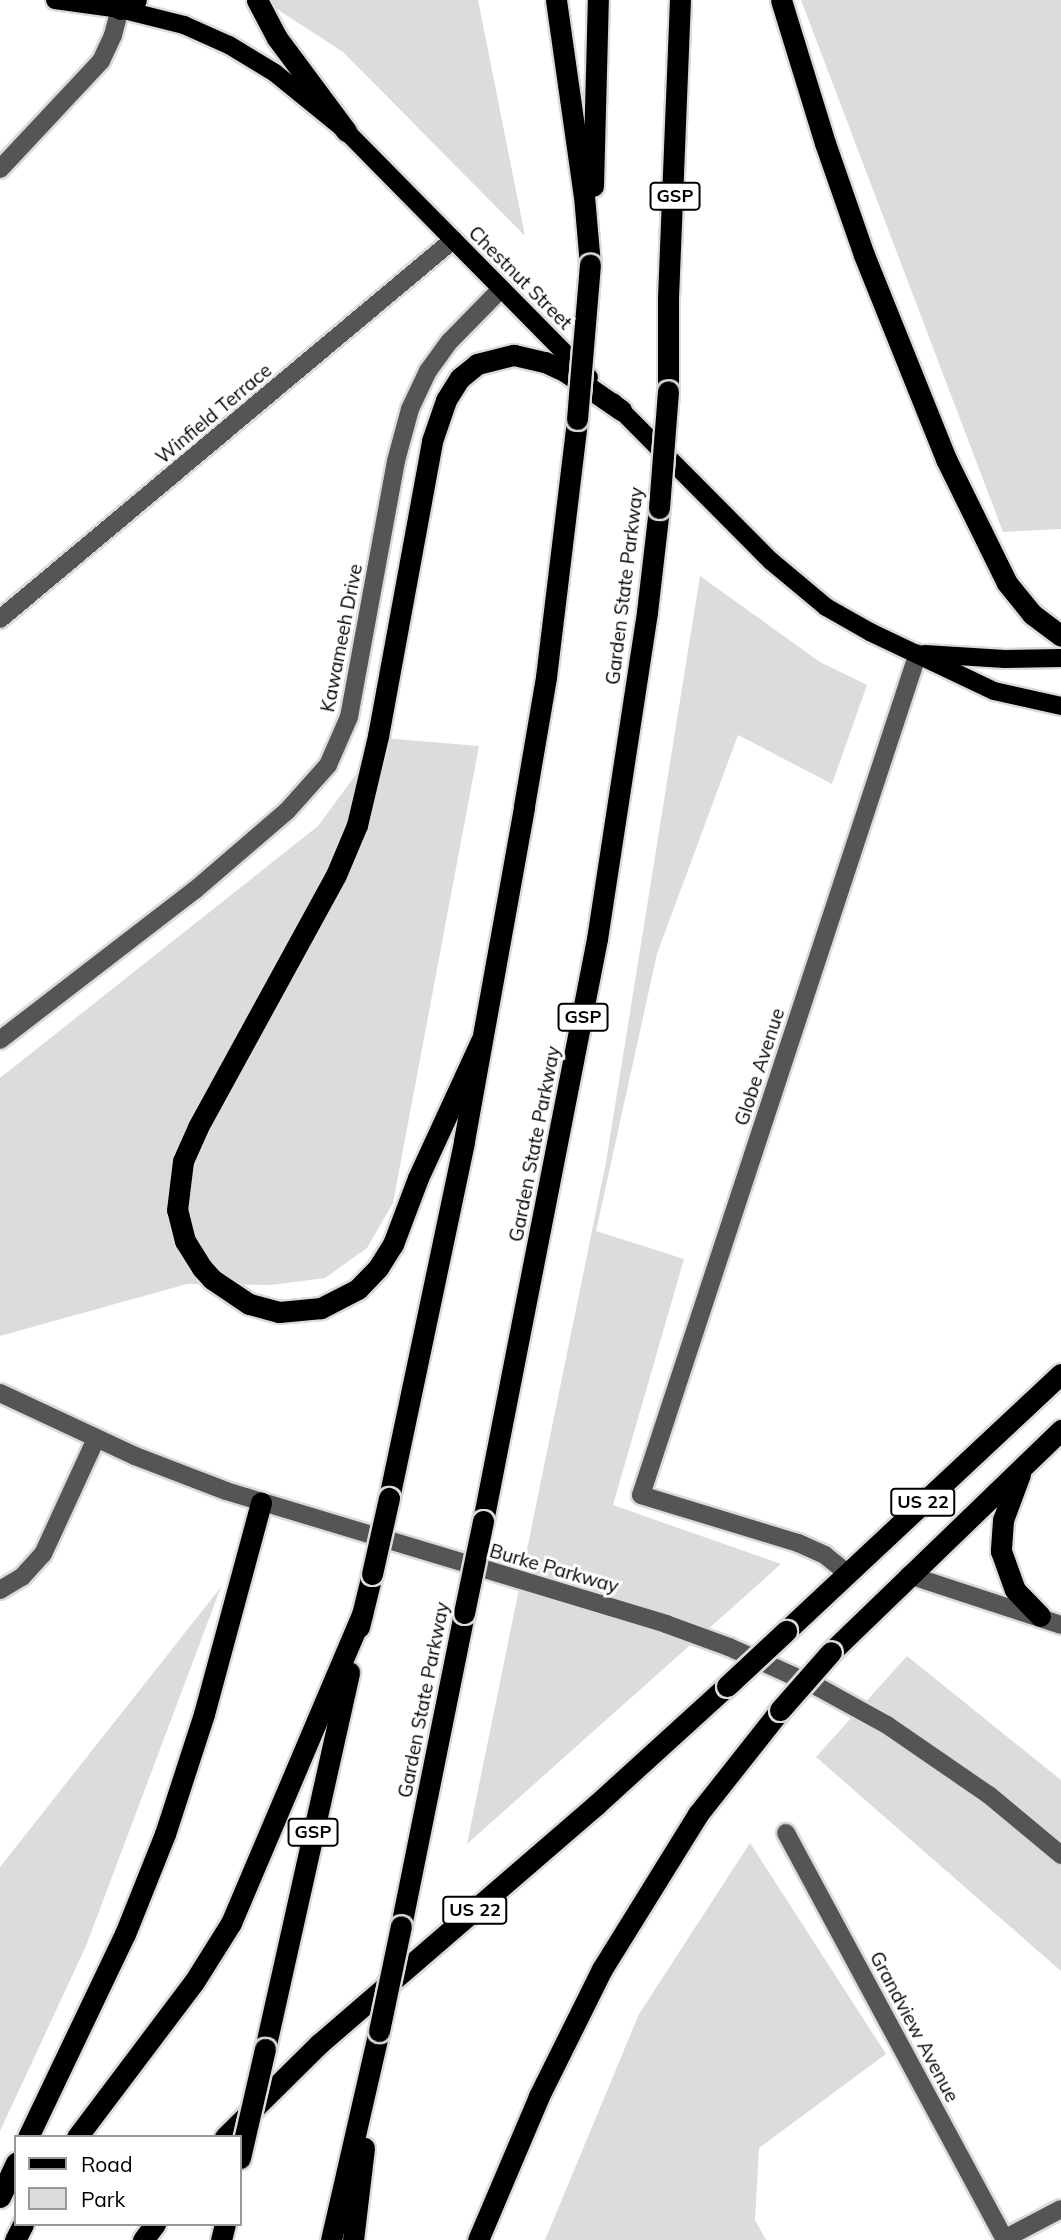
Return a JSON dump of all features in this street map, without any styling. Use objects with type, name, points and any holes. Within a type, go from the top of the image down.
[{"type":"highway","points":[[257,0],[277,38],[346,131]]},
{"type":"highway","points":[[556,0],[584,196],[590,265]]},
{"type":"highway","name":"GSP","points":[[242,2149],[444,1244],[546,677],[577,419],[590,265],[598,0]]},
{"type":"highway","name":"Garden State Parkway","points":[[331,2240],[401,1926],[597,939],[647,612],[659,508],[668,391],[668,298],[680,0]]},
{"type":"highway","points":[[781,0],[821,131],[864,255],[952,471],[1007,583],[1032,614],[1061,636]]},
{"type":"highway","points":[[481,1041],[418,1178],[393,1244],[378,1268],[358,1289],[321,1308],[279,1312],[243,1300],[202,1268],[180,1226],[177,1194],[183,1161],[193,1135],[336,875],[356,825],[378,736],[432,442],[446,400],[460,378],[477,363],[514,355],[545,362],[621,410]]},
{"type":"highway","name":"US 22","points":[[227,2135],[319,2044],[571,1827],[727,1686],[1061,1374]]},
{"type":"highway","name":"US 22","points":[[478,2240],[539,2096],[602,1969],[698,1814],[779,1710],[831,1652],[1061,1430]]},
{"type":"highway","points":[[1023,1466],[1003,1520],[1001,1551],[1014,1590],[1040,1616]]},
{"type":"highway","points":[[29,2135],[125,1934],[169,1824],[207,1704],[261,1503]]},
{"type":"highway","points":[[79,2135],[194,1982],[231,1923],[362,1614]]},
{"type":"highway","points":[[353,2240],[379,2031]]},
{"type":"highway","points":[[0,2197],[14,2167]]},
{"type":"main road","name":"Chestnut Street","points":[[55,0],[128,4],[229,45],[298,89],[346,131],[789,578],[849,621],[994,691],[1061,706]]},
{"type":"main road","name":"Chestnut Street","points":[[918,653],[1015,659],[1061,658]]},
{"type":"street","points":[[0,169],[101,61],[128,4]]},
{"type":"street","name":"Winfield Terrace","points":[[0,619],[453,240]]},
{"type":"street","name":"Kawameeh Drive","points":[[0,1040],[195,890],[287,811],[328,765],[344,732],[351,708],[396,461],[410,409],[439,356],[501,289]]},
{"type":"street","name":"Globe Avenue","points":[[847,1573],[825,1555],[798,1544],[641,1495],[918,653]]},
{"type":"street","name":"Burke Parkway","points":[[0,1393],[96,1439],[197,1481],[261,1503],[666,1624],[751,1657],[831,1694],[906,1738],[998,1801],[1061,1855]]},
{"type":"street","points":[[0,1590],[22,1577],[43,1554],[96,1439]]},
{"type":"street","points":[[909,1575],[996,1606],[1040,1616],[1061,1625]]},
{"type":"street","name":"Grandview Avenue","points":[[786,1833],[1004,2239]]},
{"type":"street","points":[[1004,2239],[1061,2209]]},
{"type":"green space","points":[[263,0],[478,0],[525,236],[343,52]]},
{"type":"green space","points":[[801,0],[1061,0],[1061,529],[1003,532]]},
{"type":"green space","points":[[700,576],[820,662],[867,685],[832,784],[738,735],[657,954],[596,1231],[684,1259],[613,1505],[781,1564],[467,1844],[606,1162]]},
{"type":"green space","points":[[383,738],[479,746],[393,1203],[367,1248],[325,1278],[271,1285],[187,1284],[0,1336],[0,1078],[318,826]]},
{"type":"green space","points":[[221,1587],[86,1946],[0,2131],[0,1867]]},
{"type":"green space","points":[[907,1656],[1061,1780],[1061,1971],[816,1757]]},
{"type":"green space","points":[[750,1843],[886,2054],[759,2148],[755,2220],[766,2240],[545,2240],[639,2014]]}]
